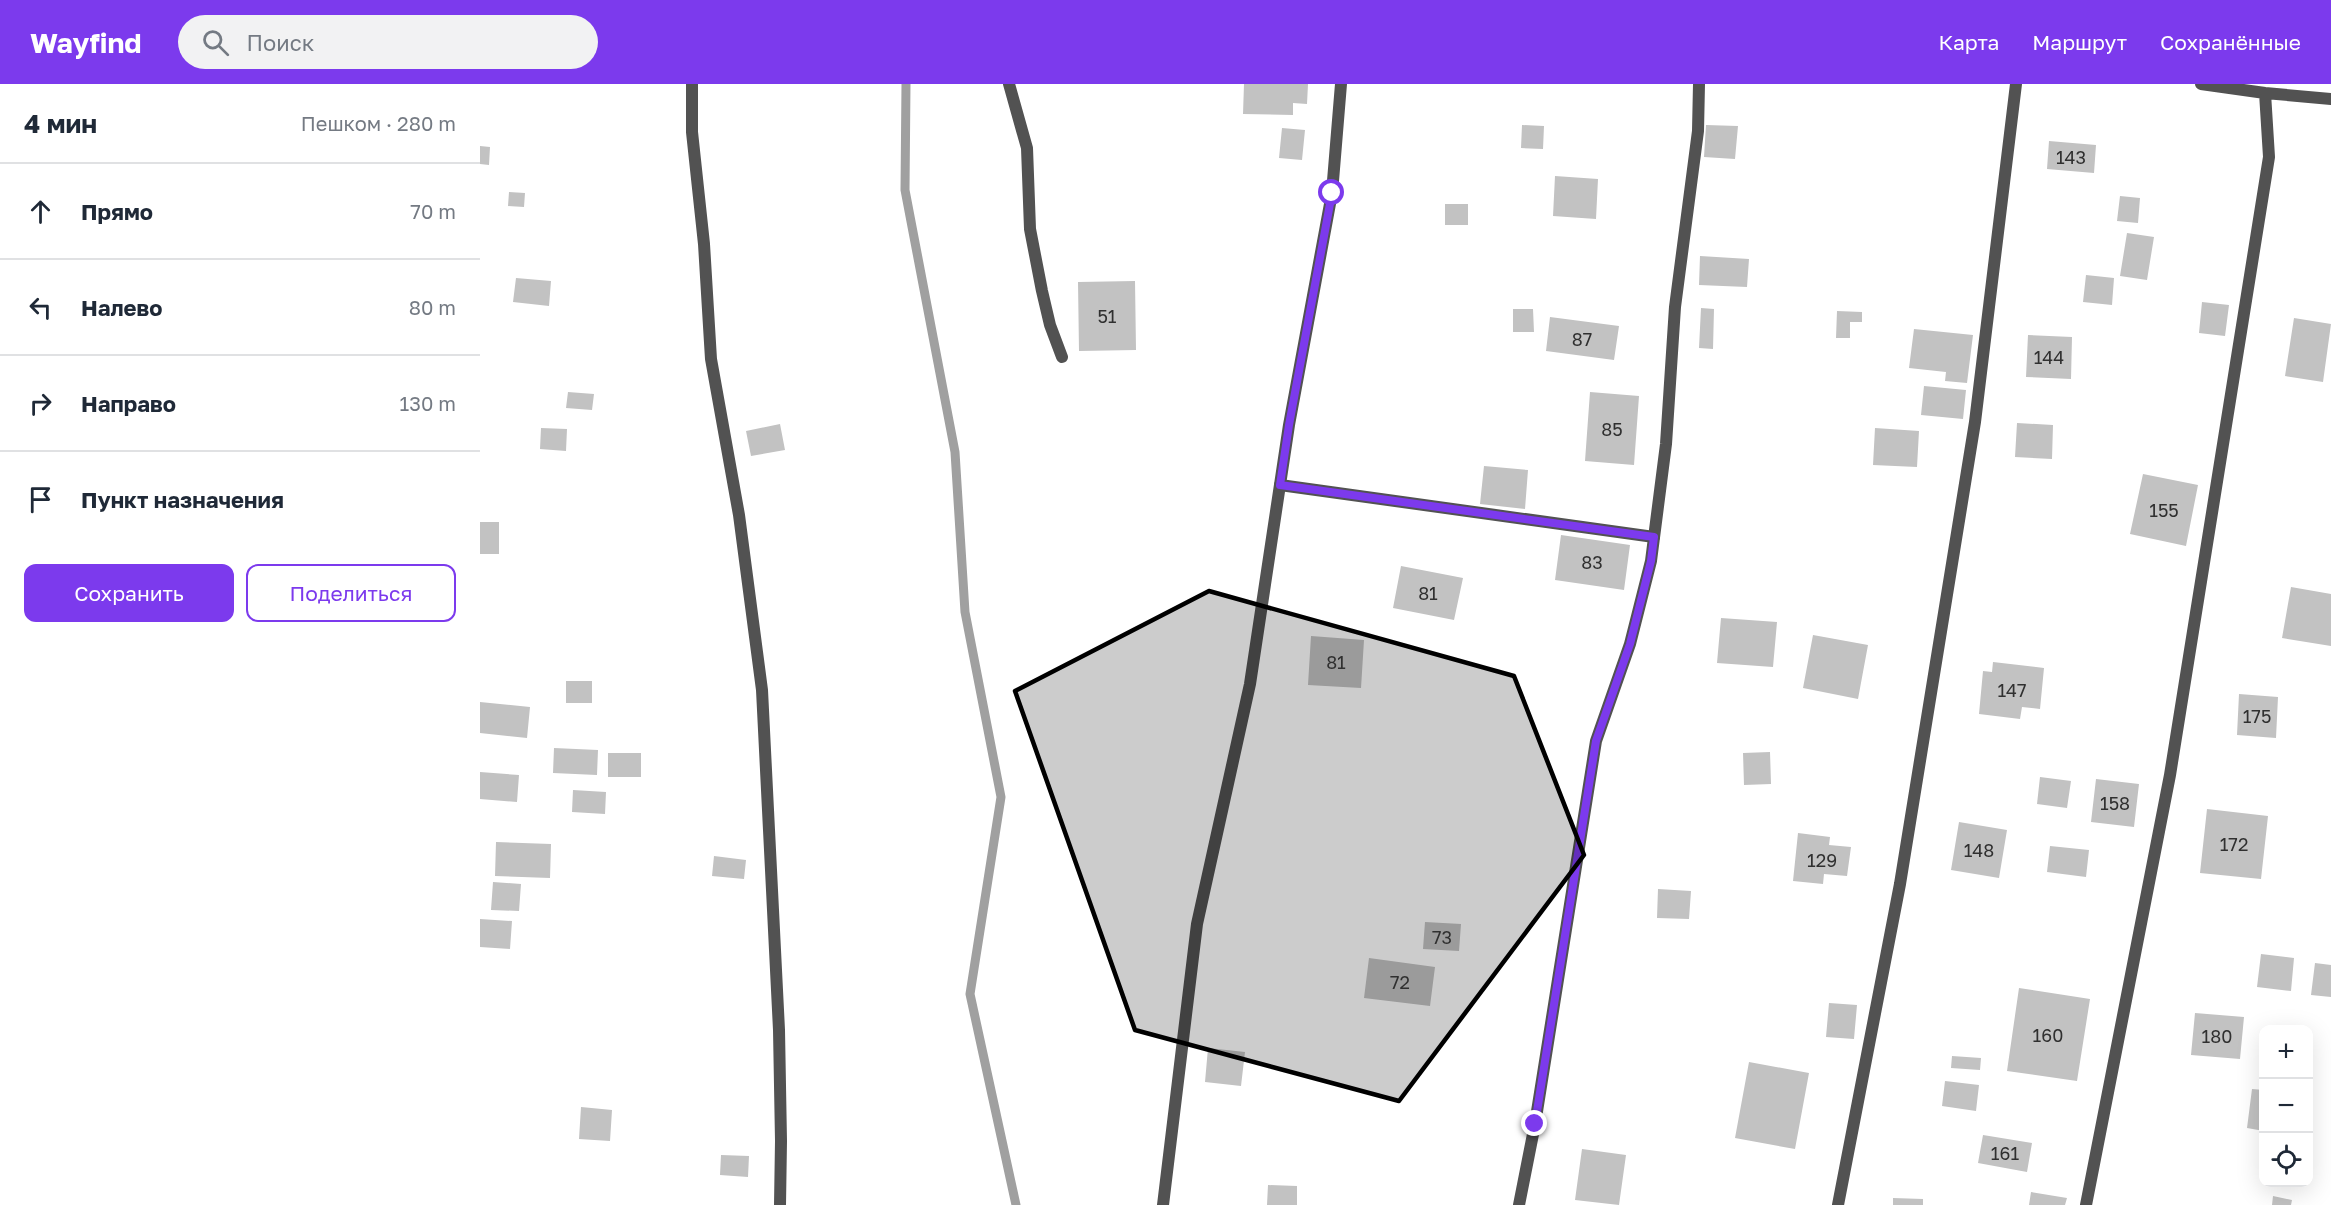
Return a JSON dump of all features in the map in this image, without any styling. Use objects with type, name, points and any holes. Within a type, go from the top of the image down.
[{"type":"street","points":[[692,84],[692,132],[704,244],[711,359],[739,515],[762,690],[779,1030],[780,1205]]},
{"type":"street","points":[[1009,84],[1027,148],[1030,229],[1042,291],[1050,326],[1062,357]]},
{"type":"street","points":[[1163,1205],[1197,924],[1251,684],[1289,425],[1332,193],[1341,84]]},
{"type":"street","points":[[1519,1205],[1535,1124],[1596,741],[1630,644],[1651,561],[1666,444],[1675,307],[1698,131],[1699,84]]},
{"type":"street","points":[[1838,1205],[1900,884],[1975,422],[2016,84]]},
{"type":"street","points":[[2201,84],[2331,99]]},
{"type":"street","points":[[2086,1205],[2170,775],[2269,157],[2265,93]]},
{"type":"street","points":[[1280,485],[1654,537]]},
{"type":"highlighted area","points":[[1209,591],[1514,676],[1584,855],[1399,1101],[1135,1030],[1015,691]]},
{"type":"building","points":[[1244,84],[1308,84],[1307,104],[1293,103],[1293,115],[1243,114]]},
{"type":"building","points":[[1522,125],[1544,126],[1543,149],[1521,148]]},
{"type":"building","points":[[1706,125],[1738,126],[1735,159],[1704,157]]},
{"type":"building","points":[[1282,128],[1305,130],[1302,160],[1279,158]]},
{"type":"building","points":[[2049,141],[2096,145],[2094,173],[2047,169]]},
{"type":"building","points":[[480,146],[490,147],[489,165],[480,164]]},
{"type":"building","points":[[1555,176],[1598,179],[1596,219],[1553,216]]},
{"type":"building","points":[[509,192],[525,193],[524,207],[508,206]]},
{"type":"building","points":[[2120,196],[2140,198],[2138,223],[2117,221]]},
{"type":"building","points":[[1445,204],[1468,204],[1468,225],[1445,225]]},
{"type":"building","points":[[2127,233],[2154,237],[2147,280],[2120,276]]},
{"type":"building","points":[[1700,256],[1749,259],[1747,287],[1699,285]]},
{"type":"building","points":[[2086,275],[2114,278],[2112,305],[2083,302]]},
{"type":"building","points":[[516,278],[551,281],[549,306],[513,302]]},
{"type":"building","points":[[1135,281],[1136,350],[1079,351],[1078,282]]},
{"type":"building","points":[[2202,302],[2229,305],[2225,336],[2199,333]]},
{"type":"building","points":[[1701,308],[1714,309],[1713,349],[1699,348]]},
{"type":"building","points":[[1513,309],[1533,309],[1534,332],[1513,332]]},
{"type":"building","points":[[1837,311],[1862,312],[1862,322],[1850,322],[1850,338],[1836,338]]},
{"type":"building","points":[[1550,317],[1619,326],[1614,360],[1546,351]]},
{"type":"building","points":[[2294,318],[2331,324],[2323,382],[2285,376]]},
{"type":"building","points":[[1914,329],[1973,335],[1967,383],[1945,381],[1946,372],[1909,368]]},
{"type":"building","points":[[2028,335],[2072,337],[2071,379],[2026,377]]},
{"type":"building","points":[[1924,386],[1966,390],[1963,419],[1921,415]]},
{"type":"building","points":[[568,392],[594,394],[592,410],[566,408]]},
{"type":"building","points":[[1590,392],[1639,396],[1634,465],[1585,461]]},
{"type":"building","points":[[2017,423],[2053,425],[2052,459],[2015,457]]},
{"type":"building","points":[[780,424],[785,450],[751,456],[746,431]]},
{"type":"building","points":[[541,428],[567,429],[566,451],[540,449]]},
{"type":"building","points":[[1875,428],[1919,431],[1917,467],[1873,465]]},
{"type":"building","points":[[1484,466],[1528,470],[1525,509],[1480,504]]},
{"type":"building","points":[[2143,474],[2198,485],[2186,546],[2130,534]]},
{"type":"building","points":[[480,522],[499,522],[499,554],[480,554]]},
{"type":"building","points":[[1561,535],[1630,545],[1624,590],[1555,580]]},
{"type":"building","points":[[1401,566],[1463,578],[1454,620],[1393,608]]},
{"type":"building","points":[[2291,587],[2331,594],[2331,646],[2282,638]]},
{"type":"building","points":[[1721,618],[1777,622],[1773,667],[1717,663]]},
{"type":"building","points":[[1813,635],[1868,645],[1858,699],[1803,688]]},
{"type":"building","points":[[1311,636],[1364,640],[1361,688],[1308,685]]},
{"type":"building","points":[[1993,662],[2044,668],[2040,709],[2022,707],[2020,719],[1979,714],[1983,671],[1992,672]]},
{"type":"building","points":[[566,681],[592,681],[592,703],[566,703]]},
{"type":"building","points":[[2239,694],[2278,697],[2276,738],[2237,735]]},
{"type":"building","points":[[480,702],[530,707],[527,738],[480,733]]},
{"type":"building","points":[[554,748],[598,750],[597,775],[553,773]]},
{"type":"building","points":[[1770,752],[1771,784],[1744,785],[1743,753]]},
{"type":"building","points":[[608,753],[641,753],[641,777],[608,777]]},
{"type":"building","points":[[480,772],[519,775],[517,802],[480,799]]},
{"type":"building","points":[[2040,777],[2071,781],[2067,808],[2037,804]]},
{"type":"building","points":[[2096,779],[2139,784],[2134,827],[2091,822]]},
{"type":"building","points":[[573,790],[606,792],[605,814],[572,812]]},
{"type":"building","points":[[2207,809],[2268,816],[2261,879],[2200,873]]},
{"type":"building","points":[[1959,822],[2007,830],[1999,878],[1951,870]]},
{"type":"building","points":[[1798,833],[1830,837],[1829,845],[1851,847],[1847,876],[1824,874],[1823,884],[1793,881]]},
{"type":"building","points":[[496,842],[551,844],[550,878],[495,876]]},
{"type":"building","points":[[2050,846],[2089,850],[2086,877],[2047,872]]},
{"type":"building","points":[[714,856],[746,860],[744,879],[712,876]]},
{"type":"building","points":[[493,882],[521,884],[519,911],[491,910]]},
{"type":"building","points":[[1658,889],[1691,891],[1689,919],[1657,918]]},
{"type":"building","points":[[480,919],[512,921],[510,949],[480,947]]},
{"type":"building","points":[[1425,922],[1461,924],[1459,951],[1423,949]]},
{"type":"building","points":[[2261,954],[2294,958],[2291,991],[2257,987]]},
{"type":"building","points":[[1369,958],[1435,967],[1430,1006],[1364,998]]},
{"type":"building","points":[[2315,963],[2331,965],[2331,997],[2311,995]]},
{"type":"building","points":[[2019,988],[2090,999],[2077,1081],[2007,1071]]},
{"type":"building","points":[[1829,1003],[1857,1005],[1854,1039],[1826,1037]]},
{"type":"building","points":[[2195,1013],[2244,1017],[2240,1059],[2191,1055]]},
{"type":"building","points":[[1208,1048],[1245,1052],[1241,1086],[1205,1082]]},
{"type":"building","points":[[1952,1056],[1981,1058],[1980,1070],[1951,1068]]},
{"type":"building","points":[[1749,1062],[1809,1073],[1795,1149],[1735,1138]]},
{"type":"building","points":[[1945,1081],[1979,1085],[1976,1111],[1942,1106]]},
{"type":"building","points":[[2252,1089],[2259,1090],[2259,1130],[2247,1128]]},
{"type":"building","points":[[581,1107],[612,1110],[610,1141],[579,1139]]},
{"type":"building","points":[[1983,1135],[2032,1143],[2027,1172],[1978,1163]]},
{"type":"building","points":[[1582,1149],[1626,1155],[1619,1205],[1575,1200]]},
{"type":"building","points":[[721,1155],[749,1156],[748,1177],[720,1175]]},
{"type":"building","points":[[1268,1185],[1297,1186],[1297,1205],[1267,1205]]},
{"type":"building","points":[[2031,1192],[2067,1198],[2065,1205],[2029,1205]]},
{"type":"building","points":[[2273,1196],[2292,1200],[2291,1205],[2272,1205]]},
{"type":"building","points":[[1893,1198],[1923,1199],[1923,1205],[1893,1205]]},
{"type":"waterway","points":[[906,84],[905,190],[955,452],[965,612],[1001,797],[970,994],[1016,1205]]},
{"type":"route","points":[[1332,193],[1280,485],[1654,537],[1651,561],[1630,644],[1596,741],[1535,1124]]}]
